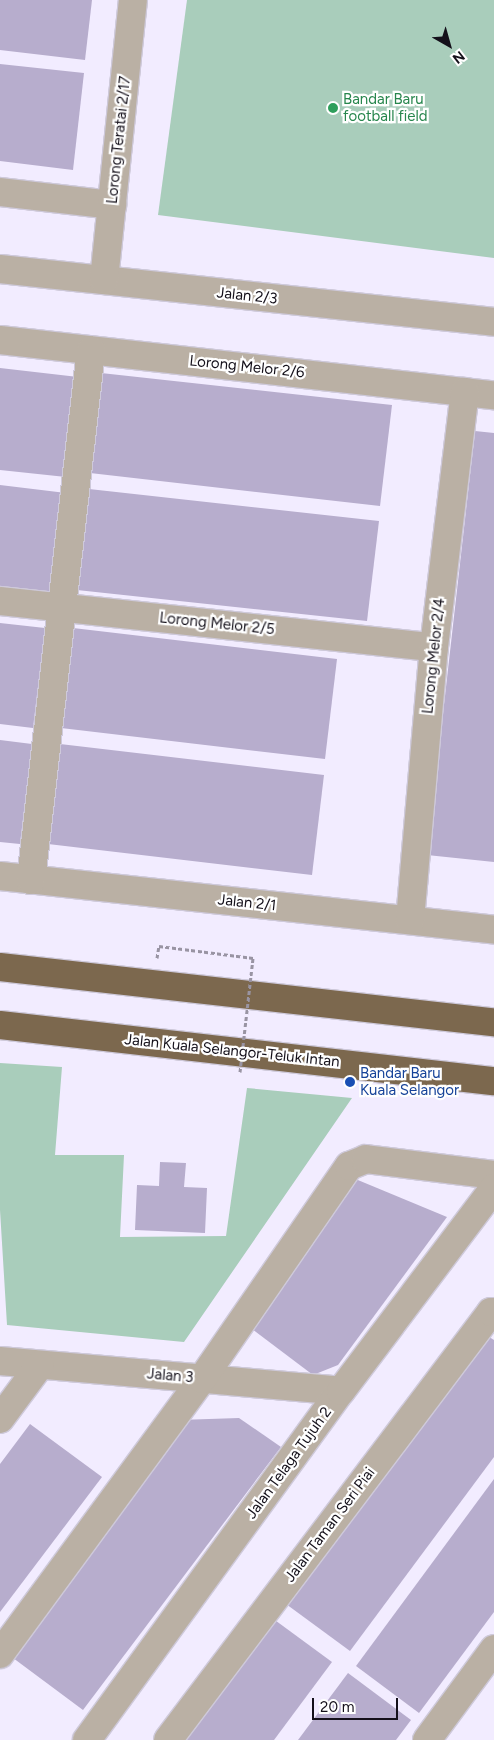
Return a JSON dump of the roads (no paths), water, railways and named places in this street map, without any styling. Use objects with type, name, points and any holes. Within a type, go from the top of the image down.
[{"type":"highway","points":[[0,967],[494,1022]]},
{"type":"highway","name":"Jalan Kuala Selangor-Teluk Intan","points":[[0,1024],[494,1080]]},
{"type":"street","name":"Lorong Teratai 2/17","points":[[104,280],[133,0]]},
{"type":"street","points":[[0,192],[112,205]]},
{"type":"street","name":"Jalan 2/3","points":[[0,269],[494,322]]},
{"type":"street","name":"Lorong Melor 2/6","points":[[0,340],[494,395]]},
{"type":"street","points":[[31,880],[91,350]]},
{"type":"street","name":"Lorong Melor 2/4","points":[[410,920],[434,647],[465,392]]},
{"type":"street","name":"Lorong Melor 2/5","points":[[0,601],[434,647]]},
{"type":"street","name":"Jalan 2/1","points":[[0,876],[494,930]]},
{"type":"street","points":[[0,1654],[202,1379],[349,1166],[366,1159],[494,1175]]},
{"type":"street","name":"Jalan Telaga Tujuh 2","points":[[87,1740],[341,1391],[494,1188]]},
{"type":"street","name":"Jalan Taman Seri Piai","points":[[168,1740],[491,1312],[494,1312]]},
{"type":"street","name":"Jalan 3","points":[[0,1361],[341,1391]]},
{"type":"street","points":[[0,1419],[40,1365]]},
{"type":"street","points":[[427,1740],[494,1650]]},
{"type":"place","name":"Bandar Baru football field","points":[[333,108]]},
{"type":"place","name":"Bandar Baru Kuala Selangor","points":[[350,1082]]}]
